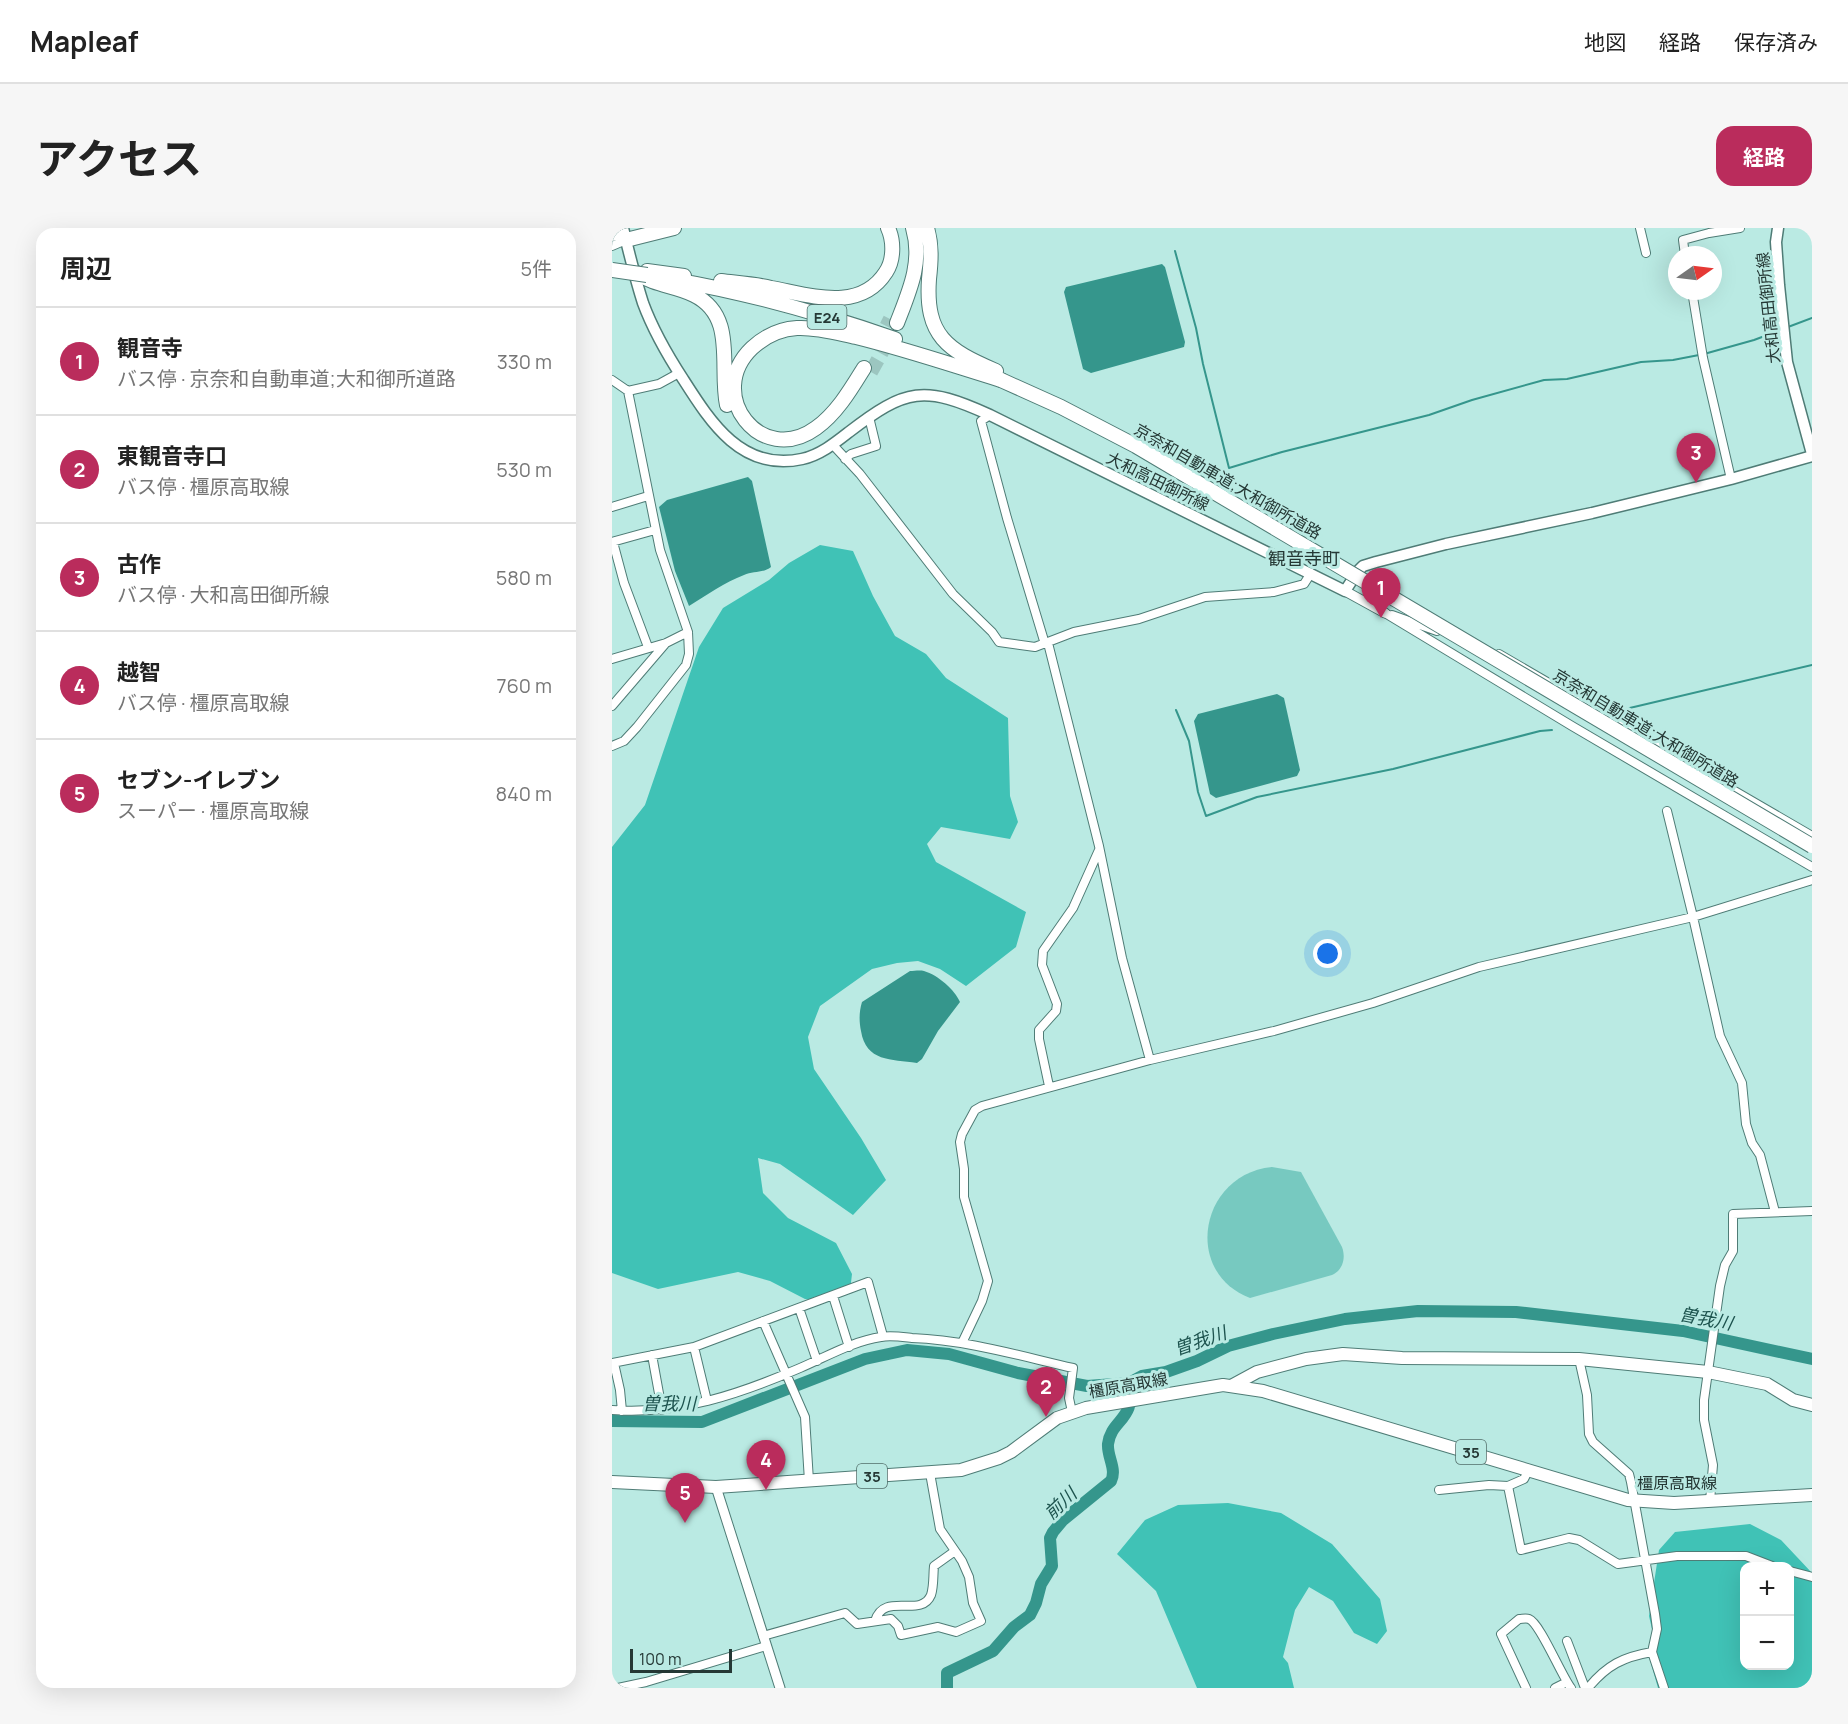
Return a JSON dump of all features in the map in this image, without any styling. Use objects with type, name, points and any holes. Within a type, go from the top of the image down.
[{"type":"highway","points":[[622,234],[644,228]]},
{"type":"highway","points":[[622,234],[674,228]]},
{"type":"highway","points":[[645,276],[766,286],[820,297],[840,299],[852,297],[873,288],[888,269],[892,257],[888,228]]},
{"type":"highway","points":[[904,228],[908,241],[908,262],[893,321],[916,268],[917,247],[913,228]]},
{"type":"highway","points":[[927,228],[931,255],[928,304],[933,324],[946,343],[956,351],[997,371],[1003,379]]},
{"type":"highway","name":"京奈和自動車道;大和御所道路","points":[[612,269],[730,291],[825,316],[900,340],[1003,379],[1136,446],[1812,846]]},
{"type":"highway","points":[[645,276],[684,290],[711,308],[723,331],[724,386],[730,413],[746,435],[763,445],[791,448],[801,446],[818,437],[840,416],[868,370],[833,413],[816,428],[800,437],[782,440],[764,436],[744,420],[736,404],[735,377],[749,351],[765,338],[776,333],[796,328],[829,331],[901,348],[1003,379]]},
{"type":"main road","name":"大和高田御所線","points":[[622,234],[644,305],[661,342],[679,373],[720,432],[754,461],[802,459],[833,445],[887,404],[923,395],[947,397],[990,415],[1345,591],[1363,566],[1376,562],[1731,479],[1812,455],[1787,362],[1776,242],[1778,228]]},
{"type":"main road","name":"橿原高取線","points":[[1233,1385],[1257,1372],[1306,1359],[1343,1354],[1402,1358],[1579,1359],[1708,1372],[1767,1384],[1793,1400],[1812,1405]]},
{"type":"main road","name":"橿原高取線","points":[[612,1482],[716,1487],[930,1473],[968,1468],[993,1461],[1011,1452],[1057,1418],[1072,1412],[1233,1385],[1263,1390],[1606,1494],[1634,1500],[1674,1503],[1812,1496]]},
{"type":"street","points":[[1640,228],[1646,253]]},
{"type":"street","points":[[1684,246],[1683,240],[1740,228]]},
{"type":"street","points":[[612,246],[622,234]]},
{"type":"street","points":[[1693,300],[1702,355],[1731,479]]},
{"type":"street","points":[[628,392],[659,384],[679,373]]},
{"type":"street","points":[[612,380],[628,392],[655,530],[665,569],[688,632],[689,654],[686,665],[637,727],[624,741],[613,748]]},
{"type":"street","points":[[990,415],[981,421],[1006,518],[1047,644],[1100,850],[1122,958],[1150,1060]]},
{"type":"street","points":[[845,459],[852,454],[876,446],[869,417]]},
{"type":"street","points":[[833,445],[860,474],[953,594],[992,632],[999,642],[1026,647],[1047,644],[1074,633],[1139,619],[1205,597],[1274,592],[1304,584],[1311,573]]},
{"type":"street","points":[[612,507],[648,496]]},
{"type":"street","points":[[648,647],[624,583],[613,542],[655,530]]},
{"type":"street","points":[[1345,591],[1812,867]]},
{"type":"street","points":[[1385,613],[1416,622],[1507,657],[1812,836]]},
{"type":"street","points":[[612,659],[666,643],[688,632]]},
{"type":"street","points":[[612,706],[666,643]]},
{"type":"street","points":[[1667,811],[1720,1036],[1742,1083],[1746,1124],[1752,1143],[1760,1155],[1775,1212]]},
{"type":"street","points":[[1049,1086],[1039,1030],[1056,1011],[1057,1004],[1042,965],[1043,951],[1073,908],[1100,850]]},
{"type":"street","points":[[962,1343],[982,1301],[987,1281],[964,1197],[964,1169],[960,1142],[975,1110],[982,1106],[1150,1060],[1274,1031],[1351,1009],[1479,967],[1693,916],[1812,880]]},
{"type":"street","points":[[1710,1501],[1713,1465],[1704,1420],[1704,1400],[1725,1264],[1733,1251],[1733,1214],[1812,1211]]},
{"type":"street","points":[[621,1411],[620,1390],[613,1363],[694,1347],[868,1282],[883,1336]]},
{"type":"street","points":[[833,1296],[849,1347]]},
{"type":"street","points":[[799,1308],[817,1361]]},
{"type":"street","points":[[763,1321],[805,1418],[809,1480]]},
{"type":"street","points":[[612,1410],[662,1410],[707,1401],[747,1390],[849,1347],[883,1336],[962,1343],[1073,1368],[1069,1398],[1072,1412]]},
{"type":"street","points":[[694,1347],[707,1401]]},
{"type":"street","points":[[652,1355],[662,1410]]},
{"type":"street","points":[[1579,1359],[1587,1395],[1589,1434],[1593,1442],[1629,1474],[1657,1629],[1652,1652],[1664,1688]]},
{"type":"street","points":[[1439,1490],[1490,1485],[1508,1486],[1524,1479],[1529,1469]]},
{"type":"street","points":[[763,1636],[845,1612],[857,1624],[891,1619],[898,1626],[901,1635],[938,1627],[956,1632],[981,1621],[973,1602],[969,1577],[940,1529],[930,1473]]},
{"type":"street","points":[[1508,1486],[1521,1550],[1569,1538],[1579,1540],[1618,1564],[1677,1556],[1746,1556],[1762,1562]]},
{"type":"street","points":[[716,1487],[780,1688]]},
{"type":"street","points":[[875,1621],[877,1613],[884,1607],[918,1605],[927,1600],[931,1595],[934,1566],[955,1551]]},
{"type":"street","points":[[1794,1572],[1812,1577]]},
{"type":"street","points":[[1526,1688],[1502,1634],[1519,1619],[1529,1619],[1538,1627],[1569,1685],[1555,1688]]},
{"type":"street","points":[[1567,1641],[1586,1688],[1614,1664],[1628,1656],[1652,1652]]},
{"type":"street","points":[[618,1688],[646,1682],[766,1646]]},
{"type":"shaded area","points":[[1162,264],[1165,267],[1185,342],[1184,347],[1091,373],[1083,369],[1064,292],[1066,287]]},
{"type":"shaded area","points":[[748,477],[752,481],[771,567],[737,578],[689,606],[675,571],[659,507],[667,500]]},
{"type":"shaded area","points":[[820,545],[853,551],[873,596],[895,636],[926,654],[946,678],[1008,718],[1010,796],[1018,822],[1010,839],[941,827],[927,844],[936,862],[1026,912],[1016,947],[966,986],[940,969],[918,961],[897,963],[872,969],[820,1006],[808,1037],[814,1069],[861,1138],[886,1180],[853,1215],[780,1164],[758,1158],[763,1193],[788,1218],[836,1243],[852,1274],[850,1291],[825,1301],[805,1299],[770,1281],[738,1272],[658,1289],[612,1273],[612,847],[645,805],[699,647],[723,608]]},
{"type":"shaded area","points":[[1277,694],[1284,698],[1300,770],[1297,776],[1216,798],[1210,794],[1194,721],[1198,714]]},
{"type":"shaded area","points":[[910,971],[924,971],[940,979],[960,1002],[917,1063],[889,1059],[874,1054],[864,1041],[860,1024],[862,1002]]},
{"type":"shaded area","points":[[1272,1167],[1301,1172],[1342,1247],[1344,1255],[1341,1267],[1332,1275],[1250,1298],[1228,1285],[1215,1268],[1208,1247],[1208,1225],[1215,1205],[1229,1187],[1248,1174]]},
{"type":"shaded area","points":[[1228,1503],[1281,1513],[1332,1544],[1380,1599],[1387,1631],[1377,1644],[1354,1633],[1333,1601],[1309,1587],[1295,1610],[1283,1657],[1288,1663],[1294,1688],[1197,1688],[1156,1591],[1117,1554],[1145,1520],[1178,1505]]},
{"type":"shaded area","points":[[1750,1524],[1781,1540],[1812,1573],[1812,1688],[1658,1688],[1650,1660],[1654,1638],[1649,1616],[1659,1550],[1675,1532]]},
{"type":"waterway","points":[[1175,251],[1229,468],[1282,452],[1429,415],[1472,400],[1544,380],[1567,379],[1641,362],[1673,360],[1699,355]]},
{"type":"waterway","points":[[1788,327],[1812,318]]},
{"type":"waterway","points":[[1704,354],[1778,331]]},
{"type":"waterway","points":[[1617,711],[1812,665]]},
{"type":"waterway","points":[[1176,710],[1189,741],[1198,792],[1206,816],[1257,797],[1393,769],[1540,731],[1552,730]]},
{"type":"waterway","name":"曽我川","points":[[612,1421],[702,1422],[865,1359],[907,1350],[949,1354],[1018,1373],[1087,1386],[1129,1383],[1142,1376],[1166,1372],[1197,1361],[1228,1346],[1273,1334],[1345,1319],[1418,1311],[1516,1312],[1683,1331],[1812,1359]]},
{"type":"waterway","name":"前川","points":[[947,1688],[947,1673],[993,1651],[1014,1627],[1030,1615],[1041,1584],[1052,1566],[1050,1538],[1053,1532],[1063,1520],[1111,1481],[1113,1472],[1108,1444],[1110,1436],[1130,1405],[1129,1383]]},
{"type":"tunnel","points":[[877,345],[890,319]]},
{"type":"tunnel","points":[[871,372],[891,336]]},
{"type":"place","name":"古作","points":[[1696,483]]},
{"type":"place","name":"観音寺","points":[[1381,618]]},
{"type":"place","name":"東観音寺口","points":[[1046,1417]]},
{"type":"place","name":"越智","points":[[766,1490]]},
{"type":"place","name":"セブン-イレブン","points":[[685,1523]]},
{"type":"district","name":"観音寺町","points":[[1304,558]]}]
